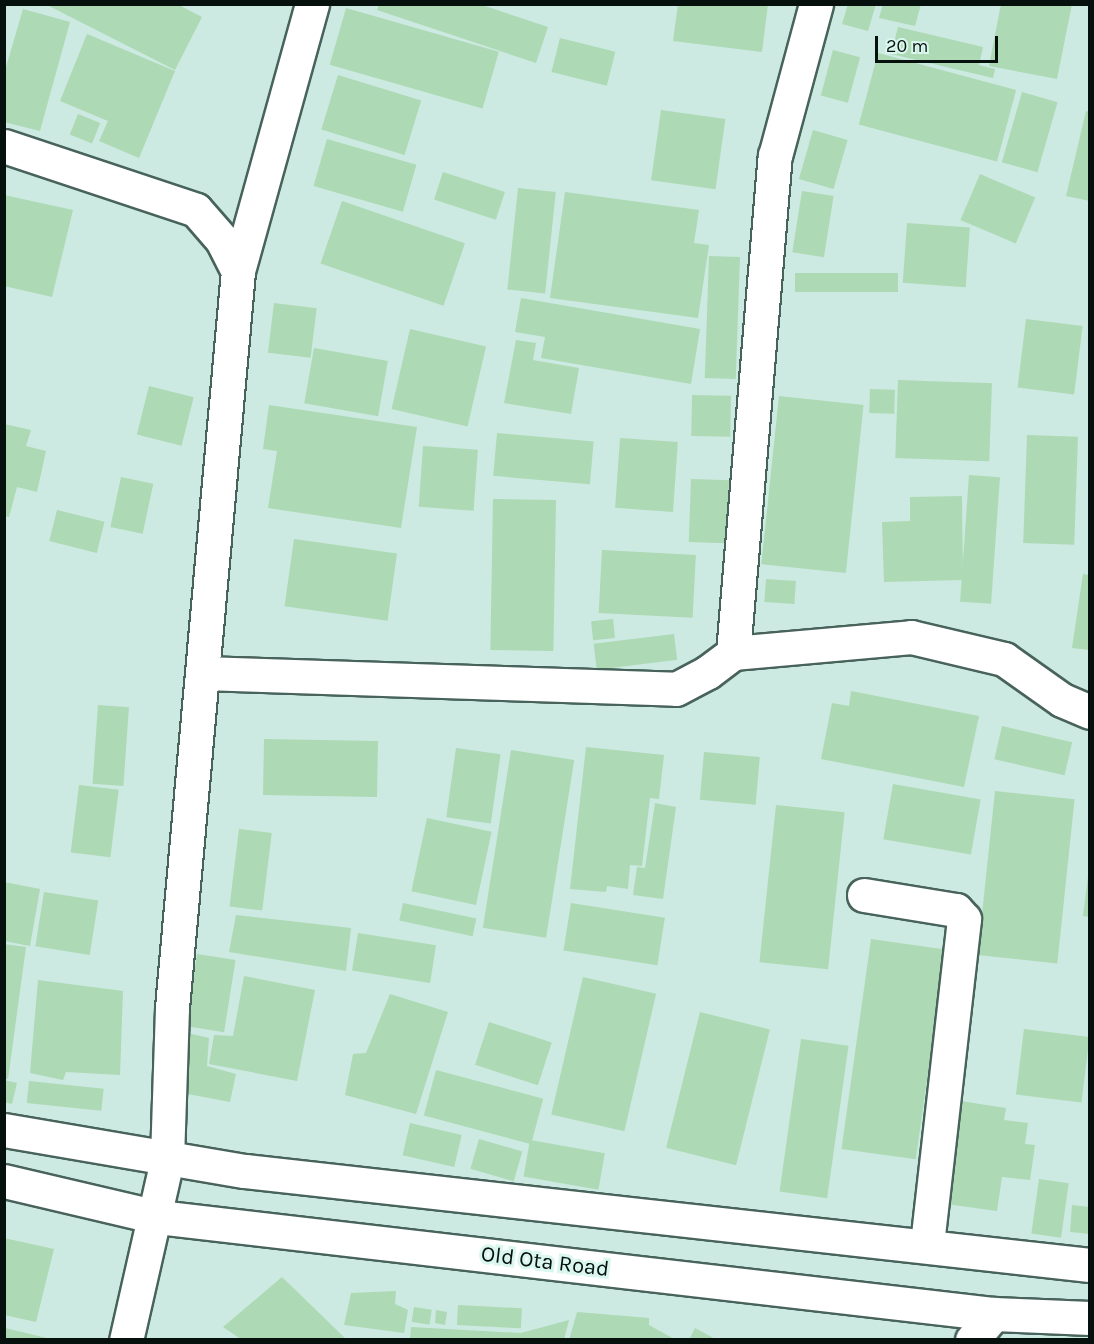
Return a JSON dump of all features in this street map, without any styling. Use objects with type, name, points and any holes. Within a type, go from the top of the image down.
[{"type":"street","points":[[126,1340],[158,1216],[167,1160],[172,1008],[238,272],[312,4]]},
{"type":"street","points":[[733,653],[775,156],[816,4]]},
{"type":"street","points":[[4,146],[196,210],[222,240],[238,272]]},
{"type":"street","points":[[203,673],[676,689],[708,672],[733,653],[911,637],[1004,660],[1062,700],[1089,712]]},
{"type":"street","points":[[864,895],[956,910],[964,919],[927,1245]]},
{"type":"street","points":[[4,1130],[167,1160],[1089,1265]]},
{"type":"street","name":"Old Ota Road","points":[[4,1181],[158,1216],[994,1314],[1089,1317]]},
{"type":"street","points":[[972,1340],[994,1314]]},
{"type":"building","points":[[45,4],[177,4],[202,17],[175,70]]},
{"type":"building","points":[[379,4],[479,4],[548,27],[536,63],[377,10]]},
{"type":"building","points":[[678,4],[768,4],[762,52],[673,41]]},
{"type":"building","points":[[848,4],[876,4],[868,31],[842,24]]},
{"type":"building","points":[[883,4],[921,4],[915,26],[879,18]]},
{"type":"building","points":[[1001,4],[1072,4],[1057,79],[989,66]]},
{"type":"building","points":[[346,8],[499,52],[483,109],[330,65]]},
{"type":"building","points":[[23,9],[70,22],[40,131],[4,122],[4,74]]},
{"type":"building","points":[[898,27],[983,47],[979,65],[995,69],[993,78],[891,54]]},
{"type":"building","points":[[87,34],[175,71],[139,158],[99,141],[108,121],[60,101]]},
{"type":"building","points":[[560,38],[615,52],[607,86],[552,72]]},
{"type":"building","points":[[833,50],[860,57],[848,103],[821,95]]},
{"type":"building","points":[[878,53],[1016,90],[997,161],[859,124]]},
{"type":"building","points":[[338,75],[421,100],[405,155],[321,130]]},
{"type":"building","points":[[1022,92],[1058,102],[1037,172],[1002,162]]},
{"type":"building","points":[[661,110],[725,119],[715,189],[651,180]]},
{"type":"building","points":[[1086,111],[1090,112],[1090,201],[1066,196]]},
{"type":"building","points":[[78,114],[100,123],[92,143],[70,134]]},
{"type":"building","points":[[813,130],[848,140],[834,189],[799,179]]},
{"type":"building","points":[[327,139],[416,165],[403,212],[313,186]]},
{"type":"building","points":[[443,172],[505,192],[496,220],[434,200]]},
{"type":"building","points":[[980,174],[1035,197],[1016,243],[960,220]]},
{"type":"building","points":[[518,188],[556,192],[545,293],[507,289]]},
{"type":"building","points":[[802,191],[834,196],[824,257],[792,252]]},
{"type":"building","points":[[565,192],[699,210],[694,243],[709,245],[698,318],[550,298]]},
{"type":"building","points":[[4,195],[73,210],[52,297],[4,286]]},
{"type":"building","points":[[342,201],[465,243],[443,306],[321,263]]},
{"type":"building","points":[[907,223],[970,227],[966,287],[903,283]]},
{"type":"building","points":[[709,256],[740,257],[736,379],[705,378]]},
{"type":"building","points":[[795,273],[898,273],[898,292],[795,292]]},
{"type":"building","points":[[521,298],[700,329],[691,384],[541,358],[545,337],[515,332]]},
{"type":"building","points":[[274,303],[317,308],[311,358],[268,353]]},
{"type":"building","points":[[1026,319],[1083,326],[1074,394],[1018,387]]},
{"type":"building","points":[[410,329],[486,347],[468,426],[392,409]]},
{"type":"building","points":[[516,340],[536,343],[533,360],[579,368],[571,414],[504,403]]},
{"type":"building","points":[[314,348],[388,361],[378,416],[304,403]]},
{"type":"building","points":[[898,380],[992,383],[989,461],[895,458]]},
{"type":"building","points":[[149,386],[194,397],[182,446],[137,435]]},
{"type":"building","points":[[870,389],[895,390],[894,414],[869,413]]},
{"type":"building","points":[[692,395],[731,396],[730,437],[691,436]]},
{"type":"building","points":[[779,396],[864,405],[846,573],[761,564]]},
{"type":"building","points":[[269,405],[417,427],[401,528],[268,508],[277,451],[263,449]]},
{"type":"building","points":[[4,424],[31,430],[26,446],[46,451],[37,492],[17,487],[9,517],[4,516]]},
{"type":"building","points":[[497,433],[594,441],[590,484],[493,476]]},
{"type":"building","points":[[1027,435],[1078,437],[1074,545],[1023,543]]},
{"type":"building","points":[[620,438],[678,442],[673,512],[615,508]]},
{"type":"building","points":[[423,446],[478,450],[474,511],[419,507]]},
{"type":"building","points":[[969,475],[1000,477],[991,604],[960,602]]},
{"type":"building","points":[[121,477],[153,484],[143,534],[110,527]]},
{"type":"building","points":[[691,479],[729,480],[727,543],[689,542]]},
{"type":"building","points":[[962,496],[963,580],[884,582],[882,522],[910,521],[910,497]]},
{"type":"building","points":[[493,499],[556,500],[553,651],[490,650]]},
{"type":"building","points":[[57,510],[105,522],[97,553],[49,541]]},
{"type":"building","points":[[294,539],[397,553],[388,621],[285,606]]},
{"type":"building","points":[[602,550],[696,555],[693,618],[599,613]]},
{"type":"building","points":[[1083,574],[1090,575],[1090,650],[1072,648]]},
{"type":"building","points":[[766,579],[796,581],[794,604],[764,602]]},
{"type":"building","points":[[613,619],[615,638],[593,640],[591,621]]},
{"type":"building","points":[[674,634],[677,660],[597,670],[594,644]]},
{"type":"building","points":[[851,691],[979,716],[964,787],[821,759],[832,703],[849,706]]},
{"type":"building","points":[[98,705],[129,707],[123,786],[92,784]]},
{"type":"building","points":[[1002,726],[1072,742],[1065,775],[994,759]]},
{"type":"building","points":[[264,739],[378,741],[377,797],[263,795]]},
{"type":"building","points":[[586,747],[664,755],[659,799],[650,798],[642,866],[630,865],[628,889],[607,886],[606,892],[570,889]]},
{"type":"building","points":[[456,748],[501,754],[491,824],[446,817]]},
{"type":"building","points":[[511,750],[574,760],[546,938],[483,928]]},
{"type":"building","points":[[704,752],[760,757],[756,805],[700,800]]},
{"type":"building","points":[[893,784],[981,799],[971,855],[883,839]]},
{"type":"building","points":[[79,785],[119,790],[110,857],[71,852]]},
{"type":"building","points":[[995,791],[1075,799],[1057,963],[978,955]]},
{"type":"building","points":[[655,803],[676,807],[663,899],[633,895],[637,867],[645,868]]},
{"type":"building","points":[[776,805],[845,812],[828,969],[759,962]]},
{"type":"building","points":[[427,818],[492,832],[476,905],[411,891]]},
{"type":"building","points":[[239,829],[272,833],[262,910],[229,906]]},
{"type":"building","points":[[1090,861],[1090,917],[1083,916]]},
{"type":"building","points":[[4,882],[40,889],[30,946],[4,941]]},
{"type":"building","points":[[44,892],[98,901],[90,955],[35,946]]},
{"type":"building","points":[[403,903],[476,919],[473,936],[399,921]]},
{"type":"building","points":[[571,903],[665,918],[657,965],[563,950]]},
{"type":"building","points":[[236,915],[351,928],[346,971],[229,952]]},
{"type":"building","points":[[358,933],[436,945],[430,983],[352,971]]},
{"type":"building","points":[[871,939],[945,949],[916,1159],[841,1149]]},
{"type":"building","points":[[4,944],[26,947],[8,1079],[4,1078]]},
{"type":"building","points":[[197,954],[236,960],[224,1032],[186,1026]]},
{"type":"building","points":[[244,976],[315,990],[297,1081],[209,1064],[214,1035],[233,1036]]},
{"type":"building","points":[[583,977],[656,994],[624,1131],[551,1114]]},
{"type":"building","points":[[38,980],[123,991],[120,1075],[66,1072],[63,1080],[30,1073]]},
{"type":"building","points":[[390,994],[448,1012],[416,1114],[345,1095],[353,1054],[366,1053]]},
{"type":"building","points":[[700,1012],[770,1029],[736,1165],[666,1148]]},
{"type":"building","points":[[489,1022],[552,1042],[538,1085],[475,1065]]},
{"type":"building","points":[[1024,1029],[1090,1037],[1081,1103],[1016,1095]]},
{"type":"building","points":[[183,1032],[209,1038],[207,1066],[236,1074],[230,1102],[177,1092]]},
{"type":"building","points":[[801,1039],[849,1046],[827,1198],[780,1192]]},
{"type":"building","points":[[436,1070],[543,1099],[531,1144],[424,1115]]},
{"type":"building","points":[[4,1080],[17,1083],[12,1104],[4,1102]]},
{"type":"building","points":[[29,1081],[104,1089],[101,1111],[27,1103]]},
{"type":"building","points":[[960,1101],[1006,1108],[1004,1120],[1028,1123],[1025,1144],[1035,1145],[1030,1180],[1002,1177],[997,1211],[946,1204]]},
{"type":"building","points":[[410,1123],[462,1135],[454,1167],[403,1155]]},
{"type":"building","points":[[479,1139],[522,1151],[514,1181],[470,1169]]},
{"type":"building","points":[[530,1140],[605,1153],[598,1190],[524,1176]]},
{"type":"building","points":[[1039,1179],[1069,1183],[1061,1238],[1031,1233]]},
{"type":"building","points":[[1072,1205],[1090,1207],[1090,1234],[1070,1232]]},
{"type":"building","points":[[4,1238],[54,1249],[36,1322],[4,1315]]},
{"type":"building","points":[[282,1277],[347,1340],[242,1340],[223,1327]]},
{"type":"building","points":[[396,1291],[395,1304],[408,1310],[404,1333],[344,1325],[351,1293]]},
{"type":"building","points":[[458,1305],[522,1308],[521,1328],[457,1325]]},
{"type":"building","points":[[414,1307],[432,1310],[429,1325],[412,1322]]},
{"type":"building","points":[[436,1310],[447,1312],[445,1325],[435,1323]]},
{"type":"building","points":[[577,1312],[649,1318],[649,1325],[676,1340],[569,1340]]},
{"type":"building","points":[[569,1320],[564,1340],[410,1340],[411,1327],[521,1333]]},
{"type":"building","points":[[5,1328],[51,1339],[51,1340],[5,1340]]},
{"type":"building","points":[[695,1328],[717,1340],[689,1340]]}]
